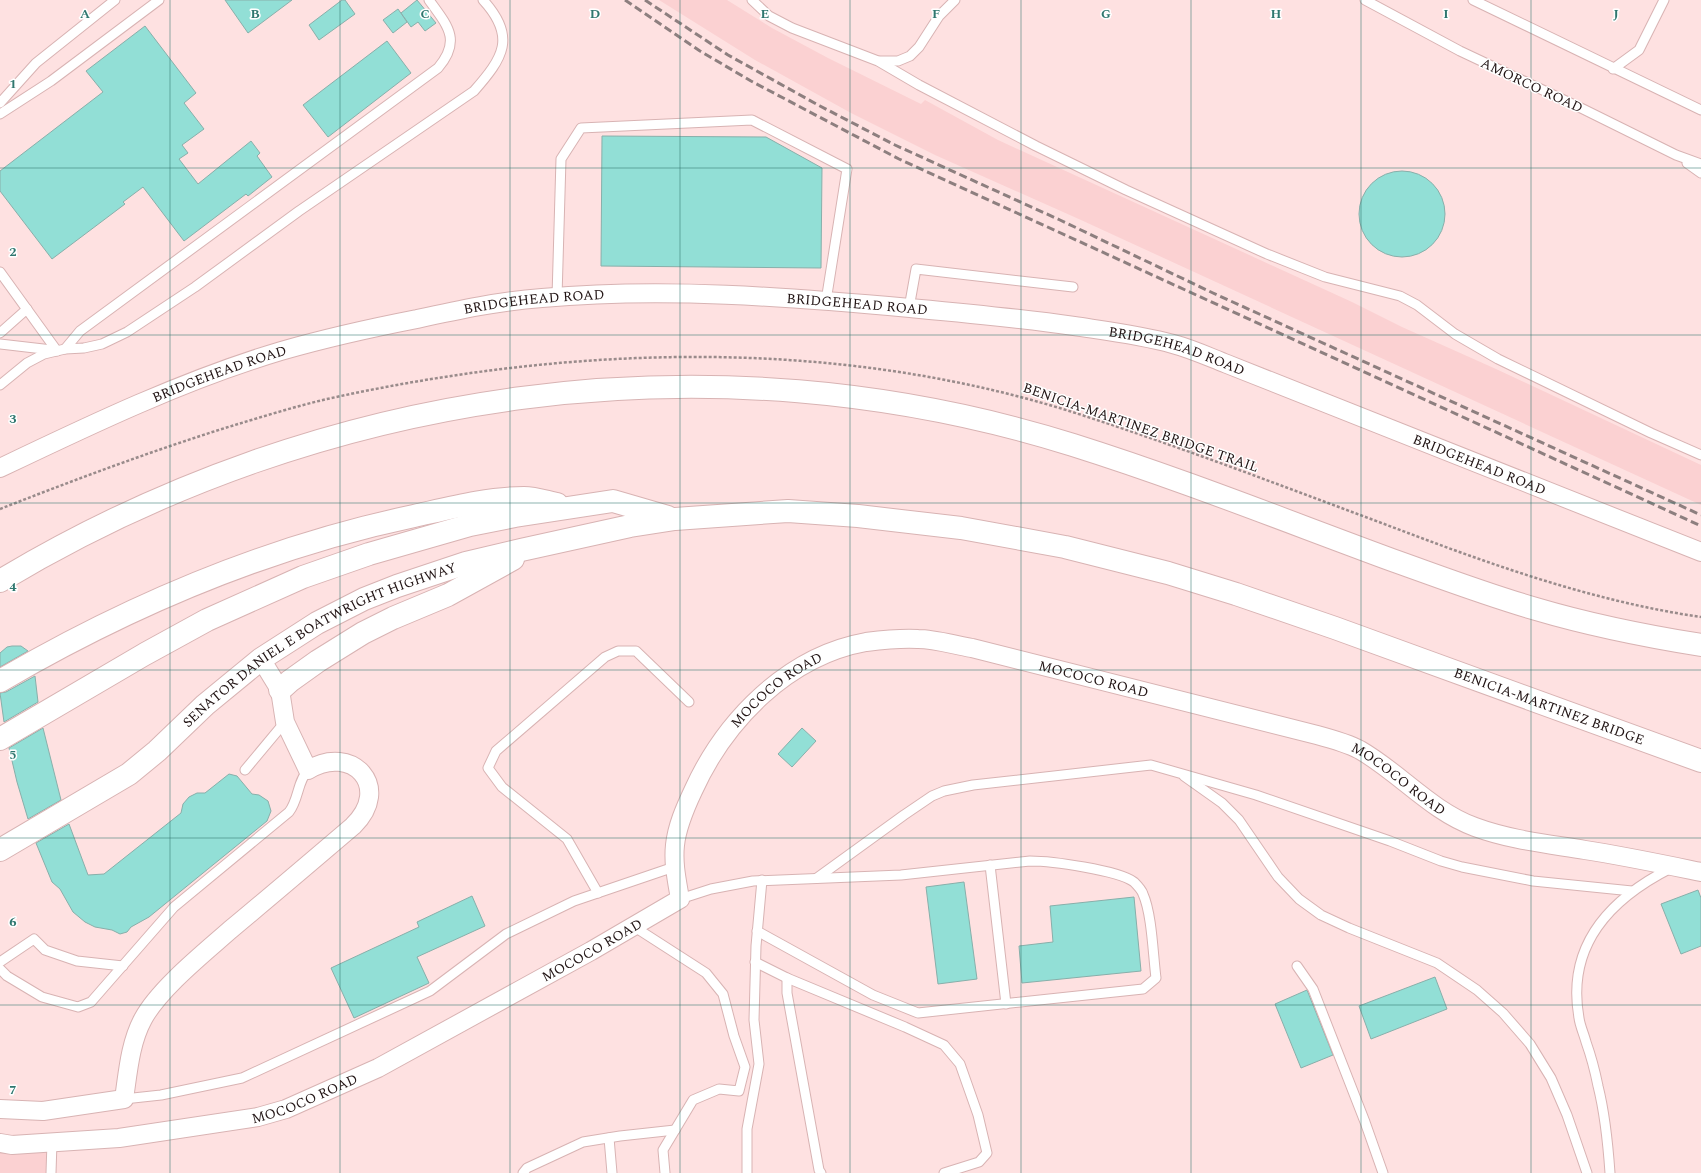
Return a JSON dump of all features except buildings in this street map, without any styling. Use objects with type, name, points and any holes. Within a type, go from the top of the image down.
[{"type":"highway","points":[[0,581],[81,535],[150,502],[247,463],[346,432],[449,409],[552,394],[656,388],[740,388],[872,400],[934,410],[1016,429],[1069,444],[1116,460],[1464,586],[1531,608],[1599,626],[1701,645]]},
{"type":"highway","name":"SENATOR DANIEL E BOATWRIGHT HIGHWAY","points":[[0,680],[82,635],[170,594],[238,567],[305,544],[399,519],[498,500],[526,498],[573,506]]},
{"type":"highway","name":"SENATOR DANIEL E BOATWRIGHT HIGHWAY","points":[[0,739],[176,637],[238,605],[303,577],[370,554],[437,534],[515,516],[613,501],[675,519]]},
{"type":"highway","name":"SENATOR DANIEL E BOATWRIGHT HIGHWAY","points":[[0,850],[129,774],[157,751],[205,705],[261,659],[317,623],[375,595],[449,569],[538,546],[630,526],[675,519],[788,511],[928,523]]},
{"type":"highway","name":"BENICIA-MARTINEZ BRIDGE","points":[[928,523],[1045,543],[1168,573],[1269,605],[1398,650],[1701,761]]},
{"type":"highway","points":[[280,690],[318,661],[358,636],[393,618],[448,594],[538,546]]},
{"type":"street","name":"BRIDGEHEAD ROAD","points":[[0,468],[142,402],[197,380],[280,352],[363,330],[469,308],[540,298],[611,294],[702,294],[826,301],[978,314],[1070,325],[1115,332],[1174,344],[1701,552]]},
{"type":"street","name":"MOCOCO ROAD","points":[[0,1143],[12,1145],[119,1138],[258,1117],[286,1109],[378,1068],[585,955],[680,899],[674,867],[675,844],[684,811],[700,775],[721,740],[750,706],[778,682],[806,665],[837,650],[867,642],[918,639],[972,648],[1339,741],[1359,750],[1382,765],[1431,802],[1475,827],[1514,837],[1701,872]]},
{"type":"street","points":[[0,1109],[43,1111],[124,1099],[132,1050],[138,1029],[143,1019],[158,998],[203,954],[353,826],[364,814],[370,798],[370,790],[365,778],[357,769],[351,765],[336,761],[321,764],[308,770],[286,722],[280,690],[261,659]]},
{"type":"lane","points":[[0,103],[36,63],[115,0]]},
{"type":"lane","points":[[0,114],[51,81],[159,0]]},
{"type":"lane","points":[[61,350],[80,331],[438,68],[447,55],[451,41],[450,31],[429,0]]},
{"type":"lane","points":[[0,385],[27,364],[44,354],[102,344],[127,332],[160,311],[299,211],[474,91],[494,69],[501,54],[503,35],[498,21],[483,0]]},
{"type":"lane","points":[[752,0],[769,16],[792,28],[878,61],[926,88],[1080,168],[1267,254],[1325,277],[1400,296],[1417,305],[1454,334],[1492,356],[1651,433],[1701,455]]},
{"type":"lane","points":[[878,61],[898,61],[910,56],[919,47],[939,16],[955,0]]},
{"type":"lane","name":"AMORCO ROAD","points":[[1365,0],[1460,51],[1676,155],[1701,164]]},
{"type":"lane","points":[[1473,0],[1613,69],[1701,110]]},
{"type":"lane","points":[[1613,69],[1639,50],[1664,0]]},
{"type":"lane","points":[[557,297],[560,159],[582,128],[752,120],[847,169],[826,301]]},
{"type":"lane","points":[[1676,155],[1701,173]]},
{"type":"lane","points":[[909,308],[916,269],[1073,287]]},
{"type":"lane","points":[[0,272],[27,309],[61,350]]},
{"type":"lane","points":[[0,333],[27,309]]},
{"type":"lane","points":[[0,344],[61,350]]},
{"type":"lane","points":[[598,893],[567,839],[502,787],[488,768],[496,751],[605,657],[618,651],[636,651],[689,702]]},
{"type":"lane","points":[[245,770],[286,722]]},
{"type":"lane","points":[[817,878],[904,815],[932,796],[944,791],[973,785],[1125,766],[1151,765],[1256,795],[1390,841],[1441,861],[1462,867],[1533,881],[1632,891]]},
{"type":"lane","points":[[0,969],[7,976],[42,996],[78,1007],[92,1002],[174,907],[289,812],[296,800],[302,779],[308,770]]},
{"type":"lane","points":[[1176,771],[1222,803],[1239,820],[1278,876],[1299,899],[1321,914],[1349,928],[1437,963],[1477,990],[1503,1013],[1530,1044],[1551,1078],[1567,1115],[1587,1173]]},
{"type":"lane","points":[[680,899],[711,889],[762,880],[901,875],[1030,861],[1050,861],[1120,876],[1134,882],[1143,893],[1148,908],[1156,978],[1143,989],[918,1013],[873,995],[757,931]]},
{"type":"lane","points":[[990,865],[1006,1004]]},
{"type":"lane","points":[[1610,1173],[1605,1124],[1598,1085],[1579,1019],[1577,995],[1578,971],[1584,949],[1594,932],[1610,911],[1632,891],[1651,878],[1674,866]]},
{"type":"lane","points":[[124,1099],[161,1095],[242,1078],[430,991],[506,934],[574,901],[674,867]]},
{"type":"lane","points":[[747,1173],[747,1129],[759,1064],[754,1020],[755,962],[762,880]]},
{"type":"lane","points":[[633,926],[706,973],[723,994],[734,1036],[745,1066],[739,1091],[719,1089],[693,1100],[663,1150],[665,1173]]},
{"type":"lane","points":[[0,962],[34,939],[45,950],[77,961],[123,966]]},
{"type":"lane","points":[[755,962],[787,978],[905,1027],[944,1045],[960,1064],[978,1115],[987,1153],[979,1162],[944,1173]]},
{"type":"lane","points":[[1297,966],[1313,989],[1365,1122],[1383,1173]]},
{"type":"lane","points":[[787,978],[787,993],[819,1170],[821,1173]]},
{"type":"lane","points":[[523,1173],[527,1168],[583,1142],[675,1130]]},
{"type":"lane","points":[[609,1138],[612,1173]]},
{"type":"lane","points":[[51,1173],[52,1142]]},
{"type":"path","name":"BENICIA-MARTINEZ BRIDGE TRAIL","points":[[0,509],[75,479],[249,420],[323,400],[417,381],[503,369],[589,360],[652,357],[786,359],[874,369],[938,379],[1025,397],[1091,418],[1256,476],[1518,573],[1603,597],[1701,617]]},
{"type":"shaded area","points":[[0,0],[1701,0],[1701,1173],[51,1173],[0,1143]]},
{"type":"shaded area","points":[[659,0],[727,0],[772,28],[828,58],[921,104],[925,100],[998,140],[1352,302],[1402,327],[1496,369],[1701,465],[1701,505],[1081,220],[935,155],[851,113],[755,60]]},
{"type":"shaded area","points":[[52,1142],[51,1173],[0,1173],[0,1143]]},
{"type":"railway","points":[[625,0],[700,51],[751,81],[899,159],[1701,526]]},
{"type":"railway","points":[[645,0],[728,55],[820,106],[895,145],[1060,220],[1213,293],[1701,515]]}]
